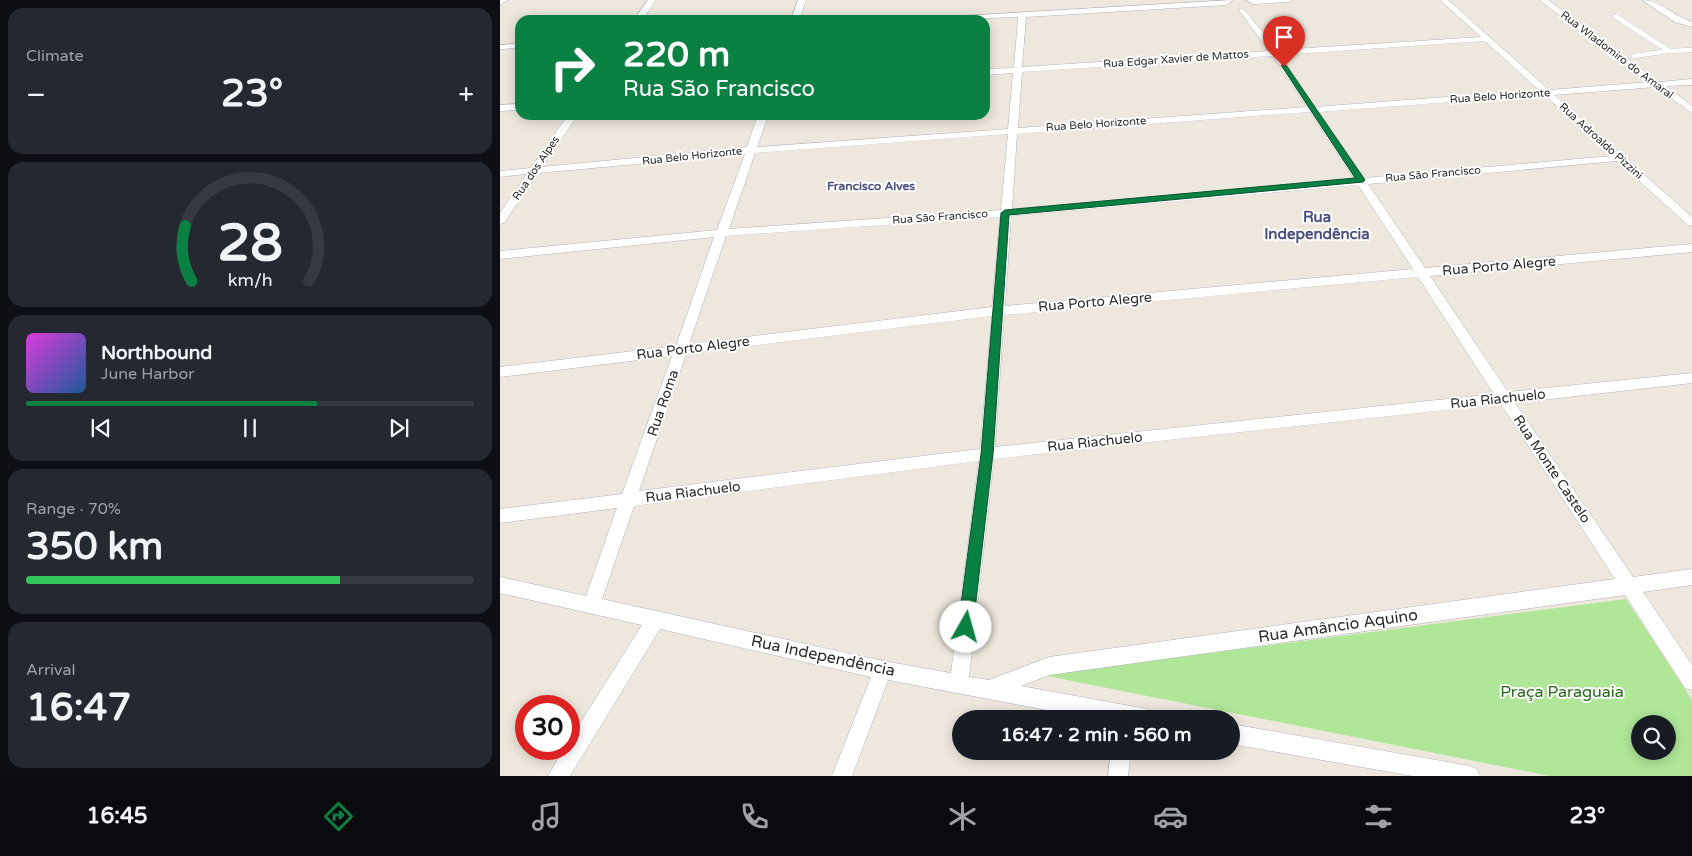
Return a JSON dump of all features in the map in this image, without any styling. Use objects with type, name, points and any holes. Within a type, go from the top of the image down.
[{"type":"street","points":[[500,3],[504,0]]},
{"type":"street","points":[[642,15],[652,0]]},
{"type":"street","points":[[797,15],[802,0]]},
{"type":"street","points":[[990,16],[1022,14],[1045,9],[1228,2],[1230,8],[1289,0]]},
{"type":"street","name":"Rua Adroaldo Pizzini","points":[[1444,0],[1692,222]]},
{"type":"street","name":"Rua Wladomiro do Amaral","points":[[1543,0],[1692,110]]},
{"type":"street","points":[[1646,0],[1678,20],[1692,25]]},
{"type":"street","name":"Rua Monte Castelo","points":[[1249,4],[1275,53],[1692,681]]},
{"type":"street","points":[[959,684],[987,454],[1022,14]]},
{"type":"street","points":[[1678,20],[1683,28],[1692,34]]},
{"type":"street","name":"Rua Edgar Xavier de Mattos","points":[[990,72],[1487,39]]},
{"type":"street","points":[[500,47],[515,46]]},
{"type":"street","name":"Rua Belo Horizonte","points":[[500,174],[751,150],[1692,82]]},
{"type":"street","points":[[500,108],[515,107]]},
{"type":"street","name":"Rua dos Alpes","points":[[500,222],[569,120]]},
{"type":"street","name":"Rua Roma","points":[[591,605],[761,120]]},
{"type":"street","name":"Rua São Francisco","points":[[500,255],[722,233],[1005,213],[1619,158]]},
{"type":"street","name":"Rua Porto Alegre","points":[[500,372],[998,311],[1692,248]]},
{"type":"street","name":"Rua Riachuelo","points":[[500,516],[987,454],[1692,378]]},
{"type":"street","name":"Rua Amâncio Aquino","points":[[988,690],[1049,666],[1692,577]]},
{"type":"street","name":"Rua Independência","points":[[500,585],[883,670],[1090,710]]},
{"type":"street","points":[[558,776],[656,620]]},
{"type":"street","points":[[842,776],[883,670]]},
{"type":"street","points":[[1240,736],[1406,770],[1470,776]]},
{"type":"street","points":[[1118,776],[1120,760]]},
{"type":"lane","points":[[1615,16],[1669,51]]},
{"type":"lane","points":[[1634,56],[1692,50]]},
{"type":"green space","name":"Praça Paraguaia","points":[[1626,599],[1692,700],[1692,776],[1550,776],[1240,714],[1240,710],[1218,710],[1042,675]]},
{"type":"district","name":"Francisco Alves","points":[[871,186]]},
{"type":"district","name":"Rua Independência","points":[[1317,226]]},
{"type":"route","points":[[966,627],[987,454],[1005,213],[1360,180],[1284,67]]}]
